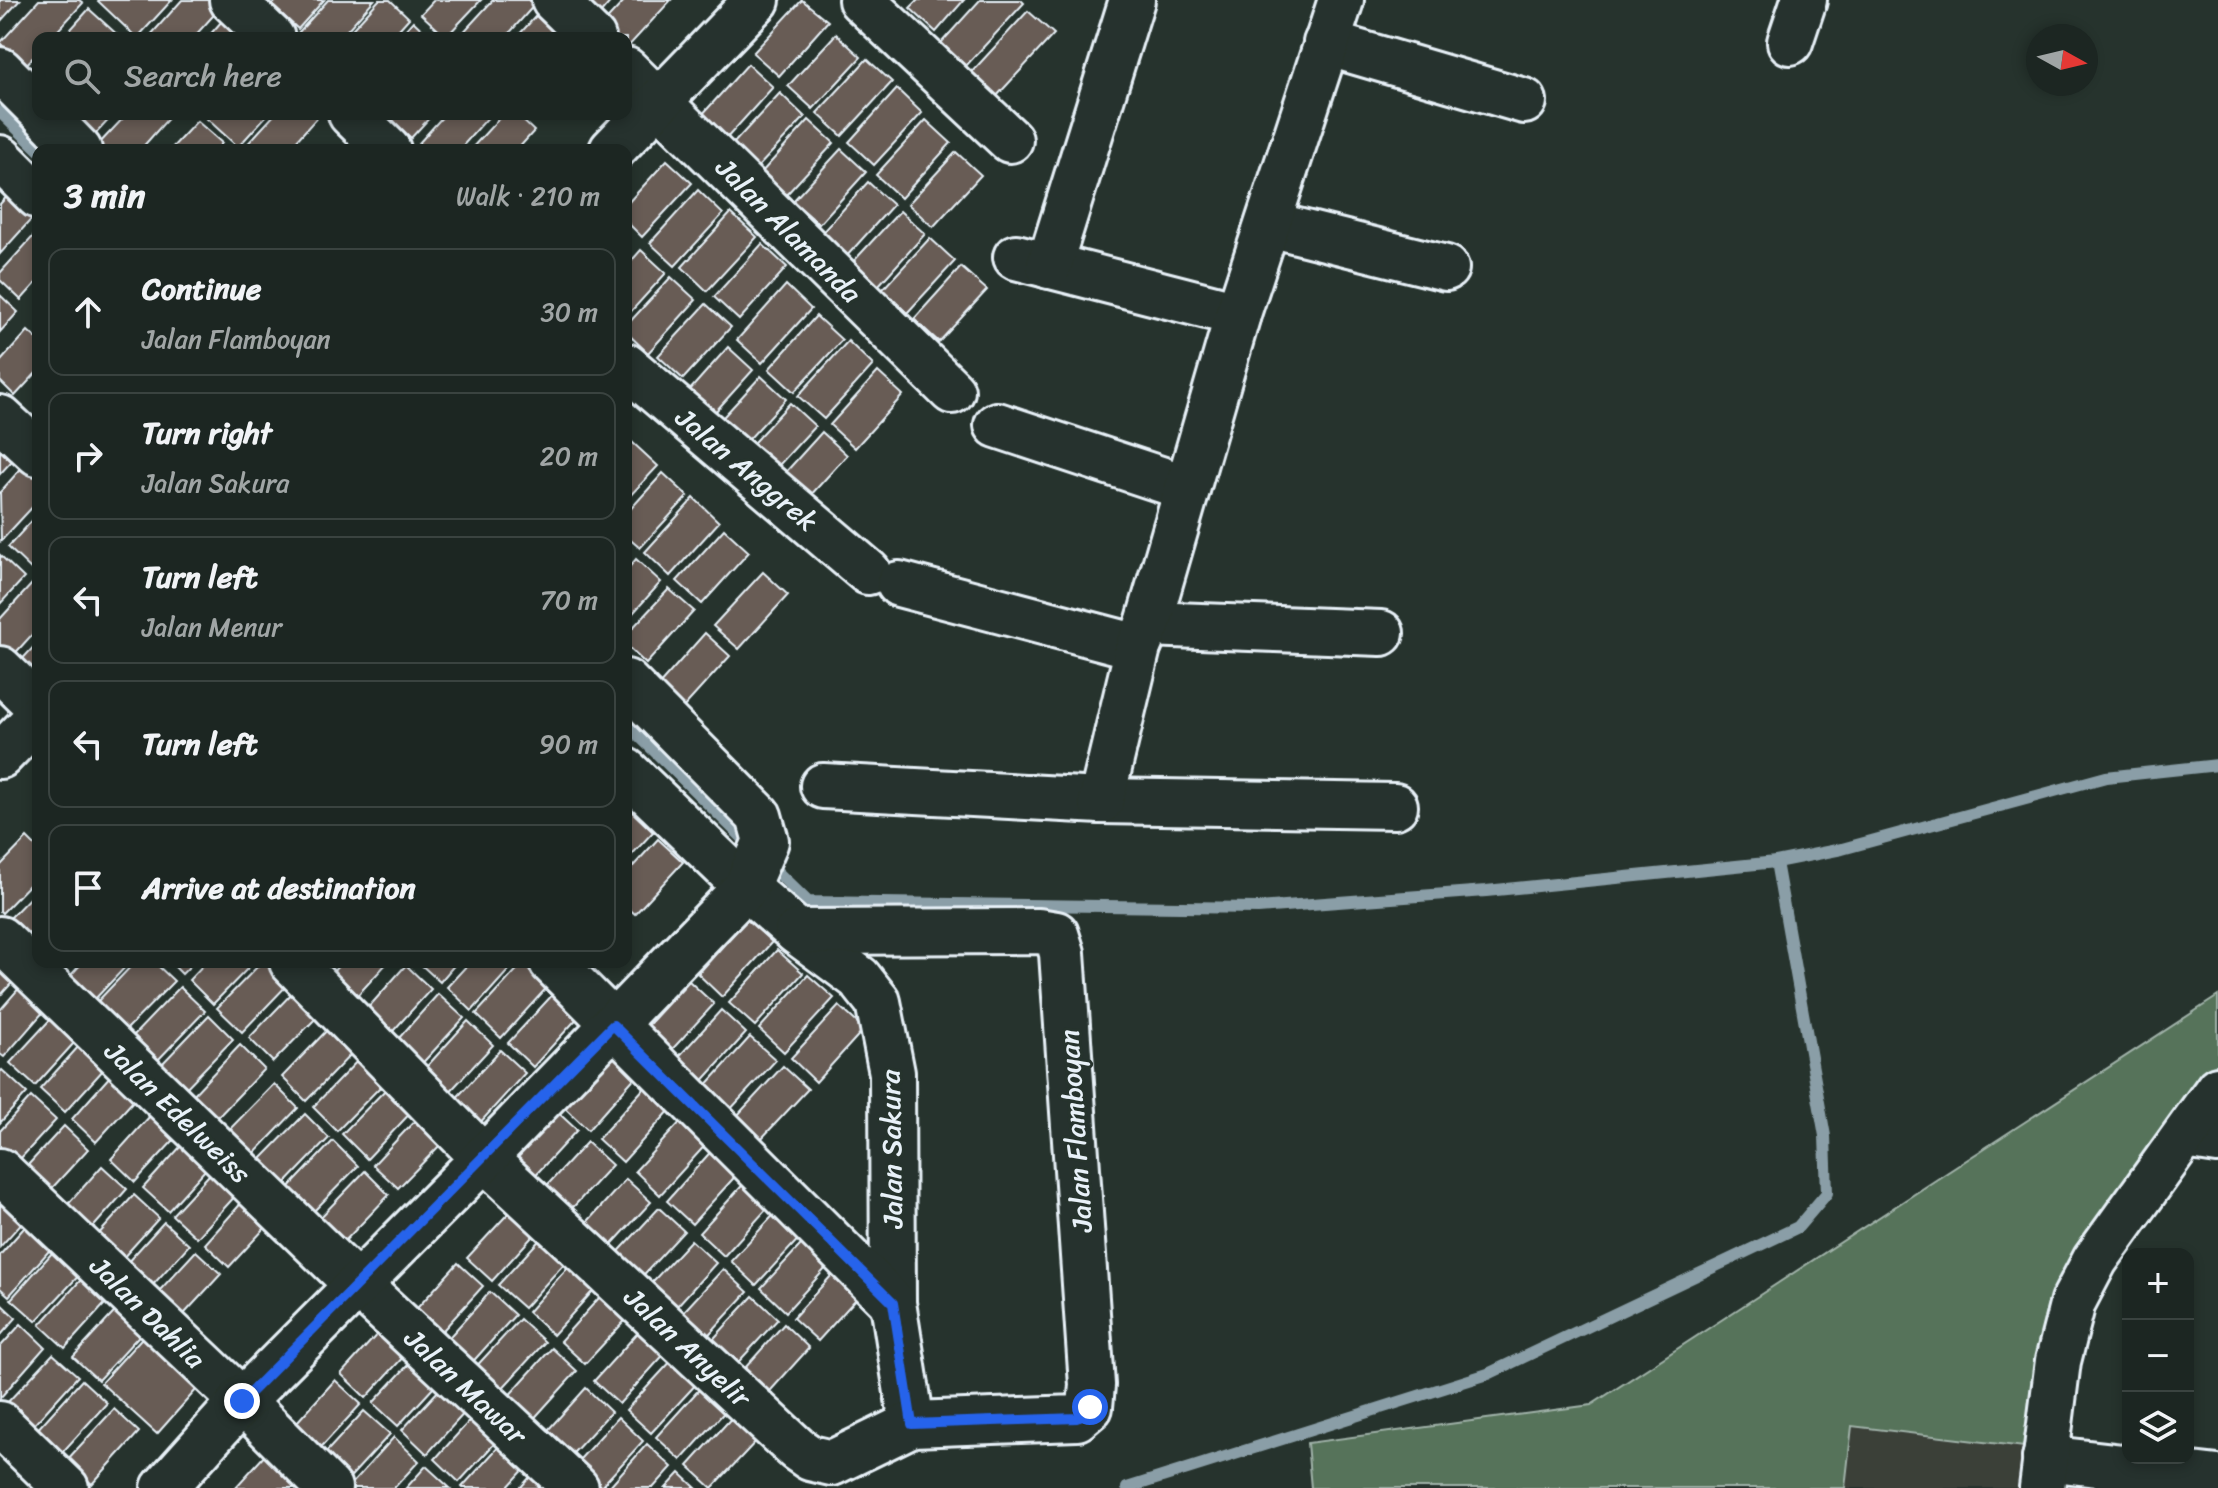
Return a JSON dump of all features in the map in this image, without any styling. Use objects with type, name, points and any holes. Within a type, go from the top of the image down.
[{"type":"street","points":[[232,0],[266,32]]},
{"type":"street","points":[[554,0],[587,32]]},
{"type":"street","points":[[618,144],[757,0]]},
{"type":"street","points":[[861,0],[1010,140]]},
{"type":"street","points":[[1132,0],[1033,262],[1238,314]]},
{"type":"street","points":[[1101,801],[1143,636],[1238,314],[1341,0]]},
{"type":"street","points":[[1790,42],[1804,0]]},
{"type":"street","points":[[1326,43],[1524,101]]},
{"type":"street","points":[[0,70],[32,102]]},
{"type":"street","name":"Jalan Alamanda","points":[[632,76],[952,391]]},
{"type":"street","points":[[50,120],[73,144]]},
{"type":"street","points":[[357,120],[382,144]]},
{"type":"street","points":[[0,158],[32,190]]},
{"type":"street","points":[[1269,224],[1446,268]]},
{"type":"street","name":"Jalan Anggrek","points":[[632,371],[884,578],[1143,636]]},
{"type":"street","points":[[0,418],[32,447]]},
{"type":"street","points":[[997,425],[1187,488]]},
{"type":"street","points":[[1143,636],[1381,633]]},
{"type":"street","points":[[0,669],[32,700]]},
{"type":"street","points":[[164,1488],[242,1401],[484,1158],[746,887],[766,841],[759,816],[632,688]]},
{"type":"street","points":[[0,756],[32,723]]},
{"type":"street","name":"Jalan Sakura","points":[[632,777],[746,887],[797,932],[859,978],[878,1002],[892,1073],[893,1303],[912,1424]]},
{"type":"street","points":[[823,786],[1101,801],[1395,806]]},
{"type":"street","name":"Jalan Flamboyan","points":[[797,932],[1038,931],[1056,934],[1062,953],[1092,1385],[1090,1407],[1077,1418],[912,1424]]},
{"type":"street","name":"Jalan Edelweiss","points":[[0,939],[357,1285]]},
{"type":"street","name":"Jalan Anyelir","points":[[298,968],[484,1158],[797,1449],[810,1458],[832,1463],[912,1424]]},
{"type":"street","points":[[558,968],[893,1303]]},
{"type":"street","points":[[2218,1089],[2202,1138],[2095,1260],[2073,1302],[2058,1361],[2044,1473],[2218,1478]]},
{"type":"street","name":"Jalan Dahlia","points":[[0,1171],[329,1488]]},
{"type":"street","name":"Jalan Mawar","points":[[357,1285],[576,1488]]},
{"type":"street","points":[[0,1424],[66,1488]]},
{"type":"shaded area","points":[[1852,1426],[2050,1450],[2047,1488],[1845,1488]]},
{"type":"green space","points":[[2218,996],[2218,1082],[2074,1284],[2050,1450],[1852,1426],[1845,1488],[1311,1488],[1307,1443],[1591,1405]]},
{"type":"building","points":[[0,0],[20,0],[0,22]]},
{"type":"building","points":[[39,0],[79,0],[83,3],[56,32],[32,32],[32,58],[24,67],[0,43]]},
{"type":"building","points":[[172,0],[143,32],[131,32],[98,1]]},
{"type":"building","points":[[182,0],[214,0],[221,7],[198,32],[153,32]]},
{"type":"building","points":[[277,0],[324,0],[298,29],[272,5]]},
{"type":"building","points":[[328,0],[374,0],[345,32],[299,32]]},
{"type":"building","points":[[379,0],[390,0],[409,18],[396,32],[350,32]]},
{"type":"building","points":[[434,0],[481,0],[451,32],[441,32],[421,14]]},
{"type":"building","points":[[493,0],[537,2],[510,32],[464,32]]},
{"type":"building","points":[[571,0],[612,0],[594,21]]},
{"type":"building","points":[[625,0],[671,0],[632,42],[632,32],[605,32],[600,27]]},
{"type":"building","points":[[802,0],[828,21],[779,76],[753,53]]},
{"type":"building","points":[[918,0],[964,0],[936,32],[910,8]]},
{"type":"building","points":[[980,0],[1021,0],[1024,3],[964,68],[940,44]]},
{"type":"building","points":[[544,7],[559,32],[521,32]]},
{"type":"building","points":[[89,9],[114,32],[68,32]]},
{"type":"building","points":[[1028,11],[1054,34],[995,98],[969,75]]},
{"type":"building","points":[[229,13],[250,32],[212,32]]},
{"type":"building","points":[[413,21],[425,32],[403,32]]},
{"type":"building","points":[[836,34],[861,57],[813,109],[788,86]]},
{"type":"building","points":[[867,59],[892,82],[842,136],[817,113]]},
{"type":"building","points":[[748,64],[773,87],[725,140],[700,117]]},
{"type":"building","points":[[897,89],[922,113],[874,165],[849,142]]},
{"type":"building","points":[[780,93],[805,117],[757,168],[732,145]]},
{"type":"building","points":[[73,120],[108,120],[90,140]]},
{"type":"building","points":[[121,120],[167,120],[145,144],[99,144]]},
{"type":"building","points":[[208,120],[263,120],[241,144],[235,144]]},
{"type":"building","points":[[270,120],[315,120],[293,144],[248,144]]},
{"type":"building","points":[[393,120],[428,120],[411,138]]},
{"type":"building","points":[[440,120],[486,120],[464,144],[419,143]]},
{"type":"building","points":[[498,120],[522,120],[534,131],[522,144],[476,144]]},
{"type":"building","points":[[809,120],[834,143],[786,195],[761,173]]},
{"type":"building","points":[[926,120],[951,143],[901,198],[876,175]]},
{"type":"building","points":[[197,121],[222,143],[221,144],[176,144]]},
{"type":"building","points":[[841,149],[866,172],[819,224],[793,201]]},
{"type":"building","points":[[956,152],[981,175],[933,227],[908,204]]},
{"type":"building","points":[[667,160],[692,183],[642,237],[632,227],[632,198]]},
{"type":"building","points":[[868,182],[893,205],[845,258],[820,235]]},
{"type":"building","points":[[698,190],[723,214],[675,266],[650,243]]},
{"type":"building","points":[[11,192],[32,210],[32,218],[0,254],[0,204]]},
{"type":"building","points":[[900,211],[925,234],[878,286],[852,263]]},
{"type":"building","points":[[731,213],[757,237],[707,291],[682,267]]},
{"type":"building","points":[[32,238],[32,288],[21,300],[0,280],[0,273]]},
{"type":"building","points":[[930,238],[955,261],[907,313],[882,290]]},
{"type":"building","points":[[762,244],[787,267],[739,320],[714,297]]},
{"type":"building","points":[[641,250],[666,273],[632,310],[632,260]]},
{"type":"building","points":[[961,267],[987,290],[939,342],[914,319]]},
{"type":"building","points":[[671,277],[696,300],[648,353],[632,338],[632,319]]},
{"type":"building","points":[[786,285],[811,309],[762,363],[737,340]]},
{"type":"building","points":[[0,295],[18,312],[0,332]]},
{"type":"building","points":[[706,304],[731,327],[683,379],[658,356]]},
{"type":"building","points":[[816,316],[842,340],[794,392],[769,369]]},
{"type":"building","points":[[28,331],[32,335],[32,378],[15,396],[0,381],[0,362]]},
{"type":"building","points":[[848,341],[873,365],[824,419],[798,396]]},
{"type":"building","points":[[728,347],[753,370],[706,422],[681,400]]},
{"type":"building","points":[[878,372],[903,395],[855,448],[830,425]]},
{"type":"building","points":[[761,376],[786,399],[738,451],[713,428]]},
{"type":"building","points":[[790,403],[815,426],[767,478],[742,455]]},
{"type":"building","points":[[0,430],[22,450],[0,474]]},
{"type":"building","points":[[822,432],[847,455],[800,507],[775,484]]},
{"type":"building","points":[[632,442],[658,466],[632,494]]},
{"type":"building","points":[[25,464],[32,470],[32,507],[1,541],[0,492]]},
{"type":"building","points":[[663,473],[688,496],[640,548],[632,541],[632,507]]},
{"type":"building","points":[[694,498],[719,522],[670,576],[645,552]]},
{"type":"building","points":[[32,521],[32,570],[8,547]]},
{"type":"building","points":[[724,529],[749,552],[702,604],[677,581]]},
{"type":"building","points":[[0,555],[24,578],[0,604]]},
{"type":"building","points":[[636,559],[661,582],[632,614],[632,564]]},
{"type":"building","points":[[763,572],[788,595],[739,649],[713,626]]},
{"type":"building","points":[[32,584],[32,635],[9,660],[0,651],[0,619]]},
{"type":"building","points":[[669,589],[694,611],[646,664],[632,651],[632,629]]},
{"type":"building","points":[[705,633],[730,656],[682,709],[658,686]]},
{"type":"building","points":[[32,649],[32,679],[17,665]]},
{"type":"building","points":[[632,812],[653,832],[632,855]]},
{"type":"building","points":[[27,838],[32,843],[32,882],[2,913],[0,911],[0,866]]},
{"type":"building","points":[[658,839],[683,862],[635,914],[632,911],[632,867]]},
{"type":"building","points":[[32,895],[32,940],[9,919]]},
{"type":"building","points":[[747,919],[772,942],[722,997],[698,974]]},
{"type":"building","points":[[777,950],[803,973],[755,1026],[729,1003]]},
{"type":"building","points":[[0,957],[19,975],[0,996]]},
{"type":"building","points":[[77,968],[124,968],[94,1000],[70,976]]},
{"type":"building","points":[[129,968],[160,968],[174,981],[124,1032],[95,1004]]},
{"type":"building","points":[[200,968],[248,968],[213,1004],[189,980]]},
{"type":"building","points":[[256,968],[282,968],[293,979],[242,1032],[217,1008]]},
{"type":"building","points":[[336,968],[382,968],[354,999],[329,976]]},
{"type":"building","points":[[403,968],[409,968],[431,989],[384,1041],[359,1018]]},
{"type":"building","points":[[425,968],[452,968],[440,982]]},
{"type":"building","points":[[464,968],[511,968],[472,1011],[447,987]]},
{"type":"building","points":[[518,968],[535,968],[551,983],[501,1038],[476,1014]]},
{"type":"building","points":[[808,975],[834,998],[784,1052],[759,1029]]},
{"type":"building","points":[[27,979],[52,1002],[4,1057],[0,1054],[0,1010]]},
{"type":"building","points":[[689,981],[714,1004],[666,1056],[641,1033]]},
{"type":"building","points":[[180,987],[205,1011],[156,1062],[131,1038]]},
{"type":"building","points":[[298,987],[323,1011],[273,1062],[249,1038]]},
{"type":"building","points":[[556,991],[581,1014],[533,1067],[508,1043]]},
{"type":"building","points":[[438,994],[464,1018],[416,1070],[391,1047]]},
{"type":"building","points":[[839,1006],[864,1029],[816,1082],[791,1058]]},
{"type":"building","points":[[721,1010],[746,1033],[699,1085],[674,1062]]},
{"type":"building","points":[[58,1011],[83,1033],[35,1086],[10,1063]]},
{"type":"building","points":[[209,1015],[233,1039],[184,1090],[160,1066]]},
{"type":"building","points":[[468,1021],[493,1045],[445,1097],[420,1074]]},
{"type":"building","points":[[333,1024],[357,1048],[306,1101],[282,1077]]},
{"type":"building","points":[[89,1035],[114,1058],[65,1112],[40,1089]]},
{"type":"building","points":[[750,1037],[776,1060],[728,1112],[703,1089]]},
{"type":"building","points":[[240,1045],[264,1069],[216,1119],[192,1096]]},
{"type":"building","points":[[500,1050],[525,1073],[477,1126],[452,1103]]},
{"type":"building","points":[[612,1052],[637,1075],[588,1130],[563,1106]]},
{"type":"building","points":[[362,1056],[387,1080],[337,1131],[313,1107]]},
{"type":"building","points":[[119,1066],[144,1089],[96,1142],[72,1119]]},
{"type":"building","points":[[783,1066],[808,1089],[760,1140],[735,1118]]},
{"type":"building","points":[[2,1070],[27,1093],[0,1123],[0,1072]]},
{"type":"building","points":[[393,1082],[417,1106],[367,1159],[342,1134]]},
{"type":"building","points":[[274,1084],[298,1108],[249,1159],[224,1135]]},
{"type":"building","points":[[646,1086],[671,1109],[623,1162],[598,1139]]},
{"type":"building","points":[[31,1097],[56,1120],[8,1172],[0,1164],[0,1131]]},
{"type":"building","points":[[160,1105],[185,1128],[135,1182],[111,1159]]},
{"type":"building","points":[[552,1107],[577,1130],[529,1182],[504,1159]]},
{"type":"building","points":[[422,1113],[447,1138],[398,1188],[373,1165]]},
{"type":"building","points":[[305,1114],[329,1138],[280,1189],[256,1164]]},
{"type":"building","points":[[684,1118],[709,1141],[660,1195],[635,1171]]},
{"type":"building","points":[[64,1126],[88,1149],[41,1200],[16,1178]]},
{"type":"building","points":[[191,1135],[215,1159],[168,1211],[143,1188]]},
{"type":"building","points":[[333,1141],[358,1166],[309,1216],[284,1193]]},
{"type":"building","points":[[587,1142],[612,1165],[564,1217],[539,1194]]},
{"type":"building","points":[[714,1148],[740,1171],[692,1224],[667,1201]]},
{"type":"building","points":[[222,1161],[247,1183],[197,1238],[172,1215]]},
{"type":"building","points":[[102,1166],[127,1189],[80,1242],[55,1219]]},
{"type":"building","points":[[365,1171],[389,1195],[340,1246],[316,1222]]},
{"type":"building","points":[[749,1178],[774,1201],[724,1256],[699,1233]]},
{"type":"building","points":[[626,1179],[651,1202],[603,1254],[579,1231]]},
{"type":"building","points":[[252,1191],[277,1215],[229,1267],[205,1244]]},
{"type":"building","points":[[134,1195],[159,1218],[112,1270],[87,1247]]},
{"type":"building","points":[[0,1196],[27,1217],[0,1247]]},
{"type":"building","points":[[517,1204],[542,1226],[492,1281],[467,1258]]},
{"type":"building","points":[[659,1208],[684,1231],[636,1283],[611,1260]]},
{"type":"building","points":[[779,1209],[804,1233],[756,1285],[731,1261]]},
{"type":"building","points":[[31,1220],[56,1243],[9,1296],[0,1288],[0,1255]]},
{"type":"building","points":[[164,1222],[189,1245],[141,1298],[116,1275]]},
{"type":"building","points":[[546,1233],[571,1256],[524,1308],[498,1285]]},
{"type":"building","points":[[811,1234],[836,1257],[786,1312],[761,1288]]},
{"type":"building","points":[[691,1240],[716,1263],[668,1316],[643,1292]]},
{"type":"building","points":[[60,1244],[86,1268],[36,1321],[11,1299]]},
{"type":"building","points":[[196,1251],[221,1274],[173,1326],[148,1303]]},
{"type":"building","points":[[577,1257],[602,1281],[553,1335],[528,1312]]},
{"type":"building","points":[[458,1263],[483,1286],[435,1339],[410,1316]]},
{"type":"building","points":[[841,1265],[866,1288],[818,1341],[793,1318]]},
{"type":"building","points":[[723,1269],[748,1292],[700,1344],[675,1321]]},
{"type":"building","points":[[88,1272],[113,1295],[65,1348],[40,1325]]},
{"type":"building","points":[[608,1288],[633,1312],[585,1364],[560,1341]]},
{"type":"building","points":[[490,1292],[515,1315],[468,1367],[443,1344]]},
{"type":"building","points":[[753,1296],[778,1319],[730,1371],[705,1348]]},
{"type":"building","points":[[0,1303],[16,1318],[0,1336]]},
{"type":"building","points":[[123,1303],[148,1326],[98,1380],[73,1357]]},
{"type":"building","points":[[520,1319],[545,1342],[497,1394],[472,1371]]},
{"type":"building","points":[[390,1320],[415,1344],[366,1398],[341,1374]]},
{"type":"building","points":[[21,1324],[45,1347],[0,1398],[0,1347]]},
{"type":"building","points":[[784,1324],[809,1348],[762,1400],[737,1377]]},
{"type":"building","points":[[643,1327],[668,1350],[619,1404],[594,1381]]},
{"type":"building","points":[[149,1330],[204,1381],[157,1434],[101,1383]]},
{"type":"building","points":[[552,1348],[577,1371],[530,1423],[505,1400]]},
{"type":"building","points":[[421,1351],[446,1374],[398,1426],[373,1403]]},
{"type":"building","points":[[53,1354],[78,1376],[31,1428],[5,1405]]},
{"type":"building","points":[[674,1358],[699,1381],[651,1433],[626,1410]]},
{"type":"building","points":[[452,1376],[477,1399],[427,1454],[402,1430]]},
{"type":"building","points":[[82,1380],[107,1403],[59,1456],[35,1432]]},
{"type":"building","points":[[335,1380],[361,1404],[313,1456],[287,1433]]},
{"type":"building","points":[[705,1383],[730,1406],[681,1460],[656,1437]]},
{"type":"building","points":[[586,1388],[611,1412],[563,1464],[538,1441]]},
{"type":"building","points":[[482,1407],[507,1430],[459,1482],[435,1459]]},
{"type":"building","points":[[114,1409],[139,1432],[92,1484],[66,1461]]},
{"type":"building","points":[[364,1411],[390,1434],[342,1486],[317,1462]]},
{"type":"building","points":[[735,1414],[760,1437],[712,1488],[688,1466]]},
{"type":"building","points":[[618,1417],[643,1441],[600,1488],[591,1488],[571,1469]]},
{"type":"building","points":[[512,1432],[537,1455],[507,1488],[463,1488],[462,1487]]},
{"type":"building","points":[[394,1437],[419,1461],[394,1488],[348,1488]]},
{"type":"building","points":[[647,1444],[672,1467],[653,1488],[608,1488]]},
{"type":"building","points":[[266,1454],[298,1488],[235,1488]]},
{"type":"building","points":[[542,1464],[566,1488],[520,1488]]},
{"type":"building","points":[[426,1466],[450,1488],[406,1488]]},
{"type":"building","points":[[680,1473],[696,1488],[666,1488]]},
{"type":"waterway","points":[[0,112],[33,144]]},
{"type":"waterway","points":[[632,729],[752,847]]},
{"type":"waterway","points":[[765,860],[808,902],[1258,908],[1486,891],[1776,862],[1842,849],[2106,777],[2218,765]]},
{"type":"waterway","points":[[1127,1488],[1488,1374],[1798,1227],[1827,1193],[1825,1136],[1776,862]]},
{"type":"route","points":[[242,1401],[613,1025],[893,1303],[912,1424],[1077,1418],[1090,1407]]}]
